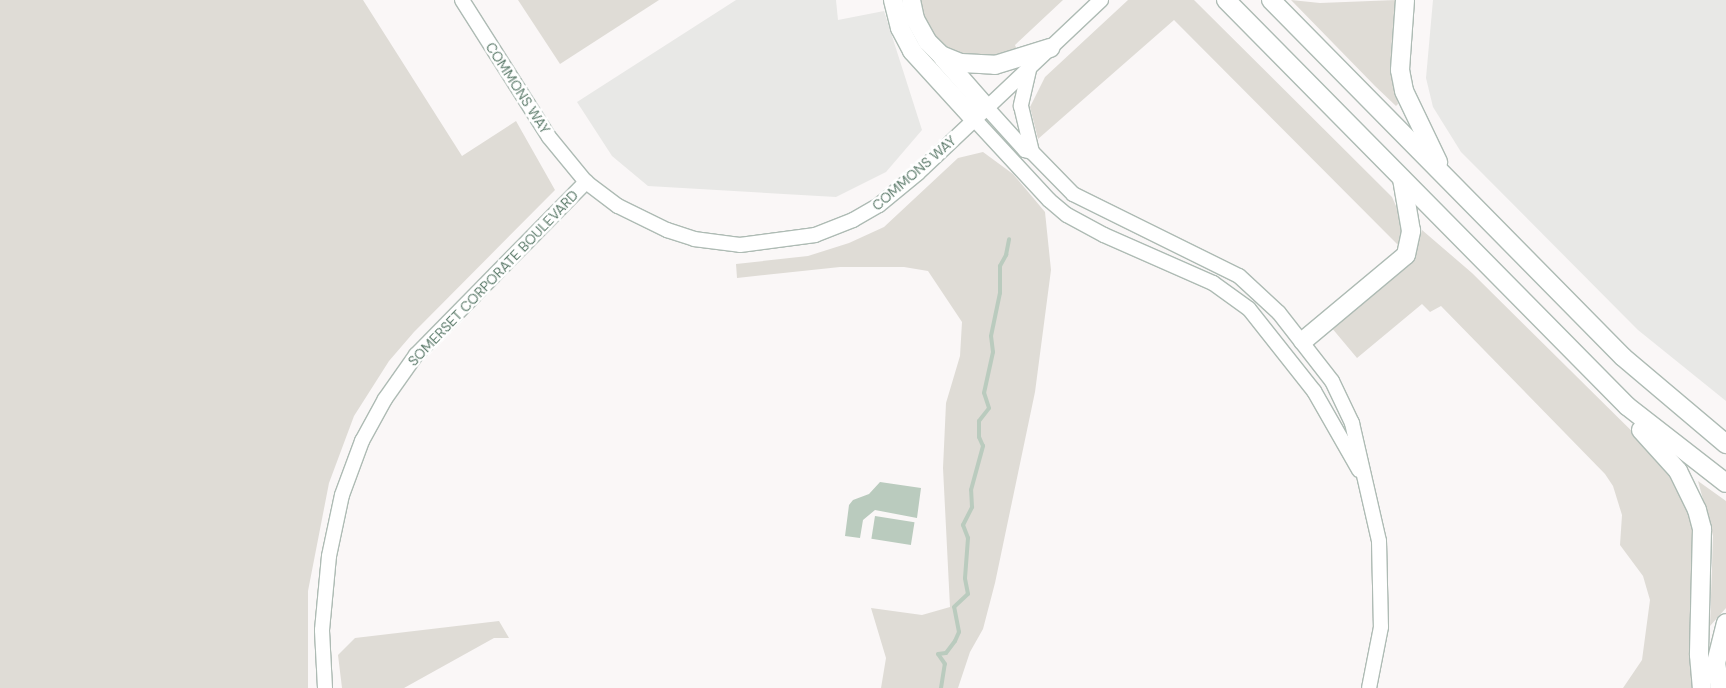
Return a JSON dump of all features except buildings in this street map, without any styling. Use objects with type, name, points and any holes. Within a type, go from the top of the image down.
[{"type":"highway","points":[[894,0],[900,28],[912,51],[981,114]]},
{"type":"highway","points":[[911,0],[920,30],[941,55],[981,114]]},
{"type":"highway","points":[[1226,0],[1627,406],[1726,483]]},
{"type":"highway","points":[[1271,0],[1652,385],[1726,444]]},
{"type":"highway","points":[[1405,0],[1400,70],[1404,91],[1448,180]]},
{"type":"highway","points":[[941,55],[961,63],[989,66],[1050,48]]},
{"type":"highway","points":[[1303,341],[1406,255],[1410,231],[1402,179]]},
{"type":"highway","points":[[1652,385],[1726,429]]},
{"type":"highway","points":[[1627,406],[1643,432],[1678,471],[1697,510],[1704,548],[1699,655],[1702,688]]},
{"type":"highway","points":[[1720,688],[1717,648],[1726,623]]},
{"type":"street","name":"COMMONS WAY","points":[[462,0],[549,137],[586,182],[640,218],[694,239],[740,245],[797,239],[840,226],[879,205],[981,114],[1101,0]]},
{"type":"street","points":[[1030,66],[1021,106],[1032,152],[1060,182],[1090,205],[1215,261],[1239,276],[1260,293],[1303,341],[1332,381],[1344,403],[1352,423],[1379,541],[1382,604],[1378,648],[1369,688]]},
{"type":"street","points":[[981,114],[1025,150],[1032,152]]},
{"type":"street","points":[[981,114],[1049,200],[1067,214],[1212,283],[1249,309],[1268,329],[1314,391],[1367,483]]},
{"type":"street","name":"SOMERSET CORPORATE BOULEVARD","points":[[325,688],[322,630],[329,556],[342,495],[362,441],[385,399],[416,354],[586,182]]},
{"type":"shaded area","points":[[0,0],[363,0],[462,156],[516,121],[555,190],[414,332],[389,361],[354,416],[329,483],[308,591],[308,688],[0,688]]},
{"type":"shaded area","points":[[518,0],[659,0],[560,64]]},
{"type":"shaded area","points":[[736,0],[836,0],[838,20],[884,11],[922,130],[886,172],[836,197],[648,186],[612,156],[577,102]]},
{"type":"shaded area","points":[[918,0],[1063,0],[1015,45],[1017,50],[979,61],[946,51],[924,25]]},
{"type":"shaded area","points":[[1128,0],[1194,0],[1392,197],[1403,222],[1398,245],[1174,20],[1038,139],[1030,107],[1045,77]]},
{"type":"shaded area","points":[[1291,0],[1320,3],[1396,0],[1391,49],[1398,104],[1396,106],[1375,86]]},
{"type":"shaded area","points":[[1433,0],[1726,0],[1726,401],[1638,330],[1461,152],[1433,107],[1426,78]]},
{"type":"shaded area","points":[[983,152],[1013,174],[1045,212],[1051,270],[1035,392],[995,583],[983,629],[970,652],[958,688],[881,688],[886,658],[871,608],[922,615],[950,607],[943,468],[946,403],[960,356],[962,322],[928,271],[904,267],[840,267],[737,278],[736,264],[808,256],[849,243],[884,227],[958,158]]},
{"type":"shaded area","points":[[1422,230],[1472,273],[1659,458],[1680,488],[1694,525],[1691,673],[1695,688],[1623,688],[1642,660],[1650,600],[1643,576],[1620,545],[1622,515],[1613,486],[1605,474],[1441,306],[1430,312],[1422,304],[1357,358],[1331,327],[1401,270],[1416,249]]},
{"type":"shaded area","points":[[1698,481],[1726,501],[1726,608],[1710,626],[1713,536]]},
{"type":"shaded area","points":[[880,482],[921,488],[917,518],[875,510],[863,520],[860,538],[845,536],[849,505],[853,500],[869,494]]},
{"type":"shaded area","points":[[875,516],[915,522],[911,545],[871,539]]},
{"type":"shaded area","points":[[499,621],[509,638],[494,638],[404,688],[342,688],[338,655],[355,638]]},
{"type":"waterway","points":[[941,688],[945,664],[938,654],[946,653],[955,641],[959,632],[954,607],[968,594],[965,578],[968,538],[963,525],[972,507],[971,490],[983,446],[979,437],[979,421],[989,408],[984,393],[993,352],[991,336],[1000,293],[1000,266],[1006,255],[1009,239]]}]
